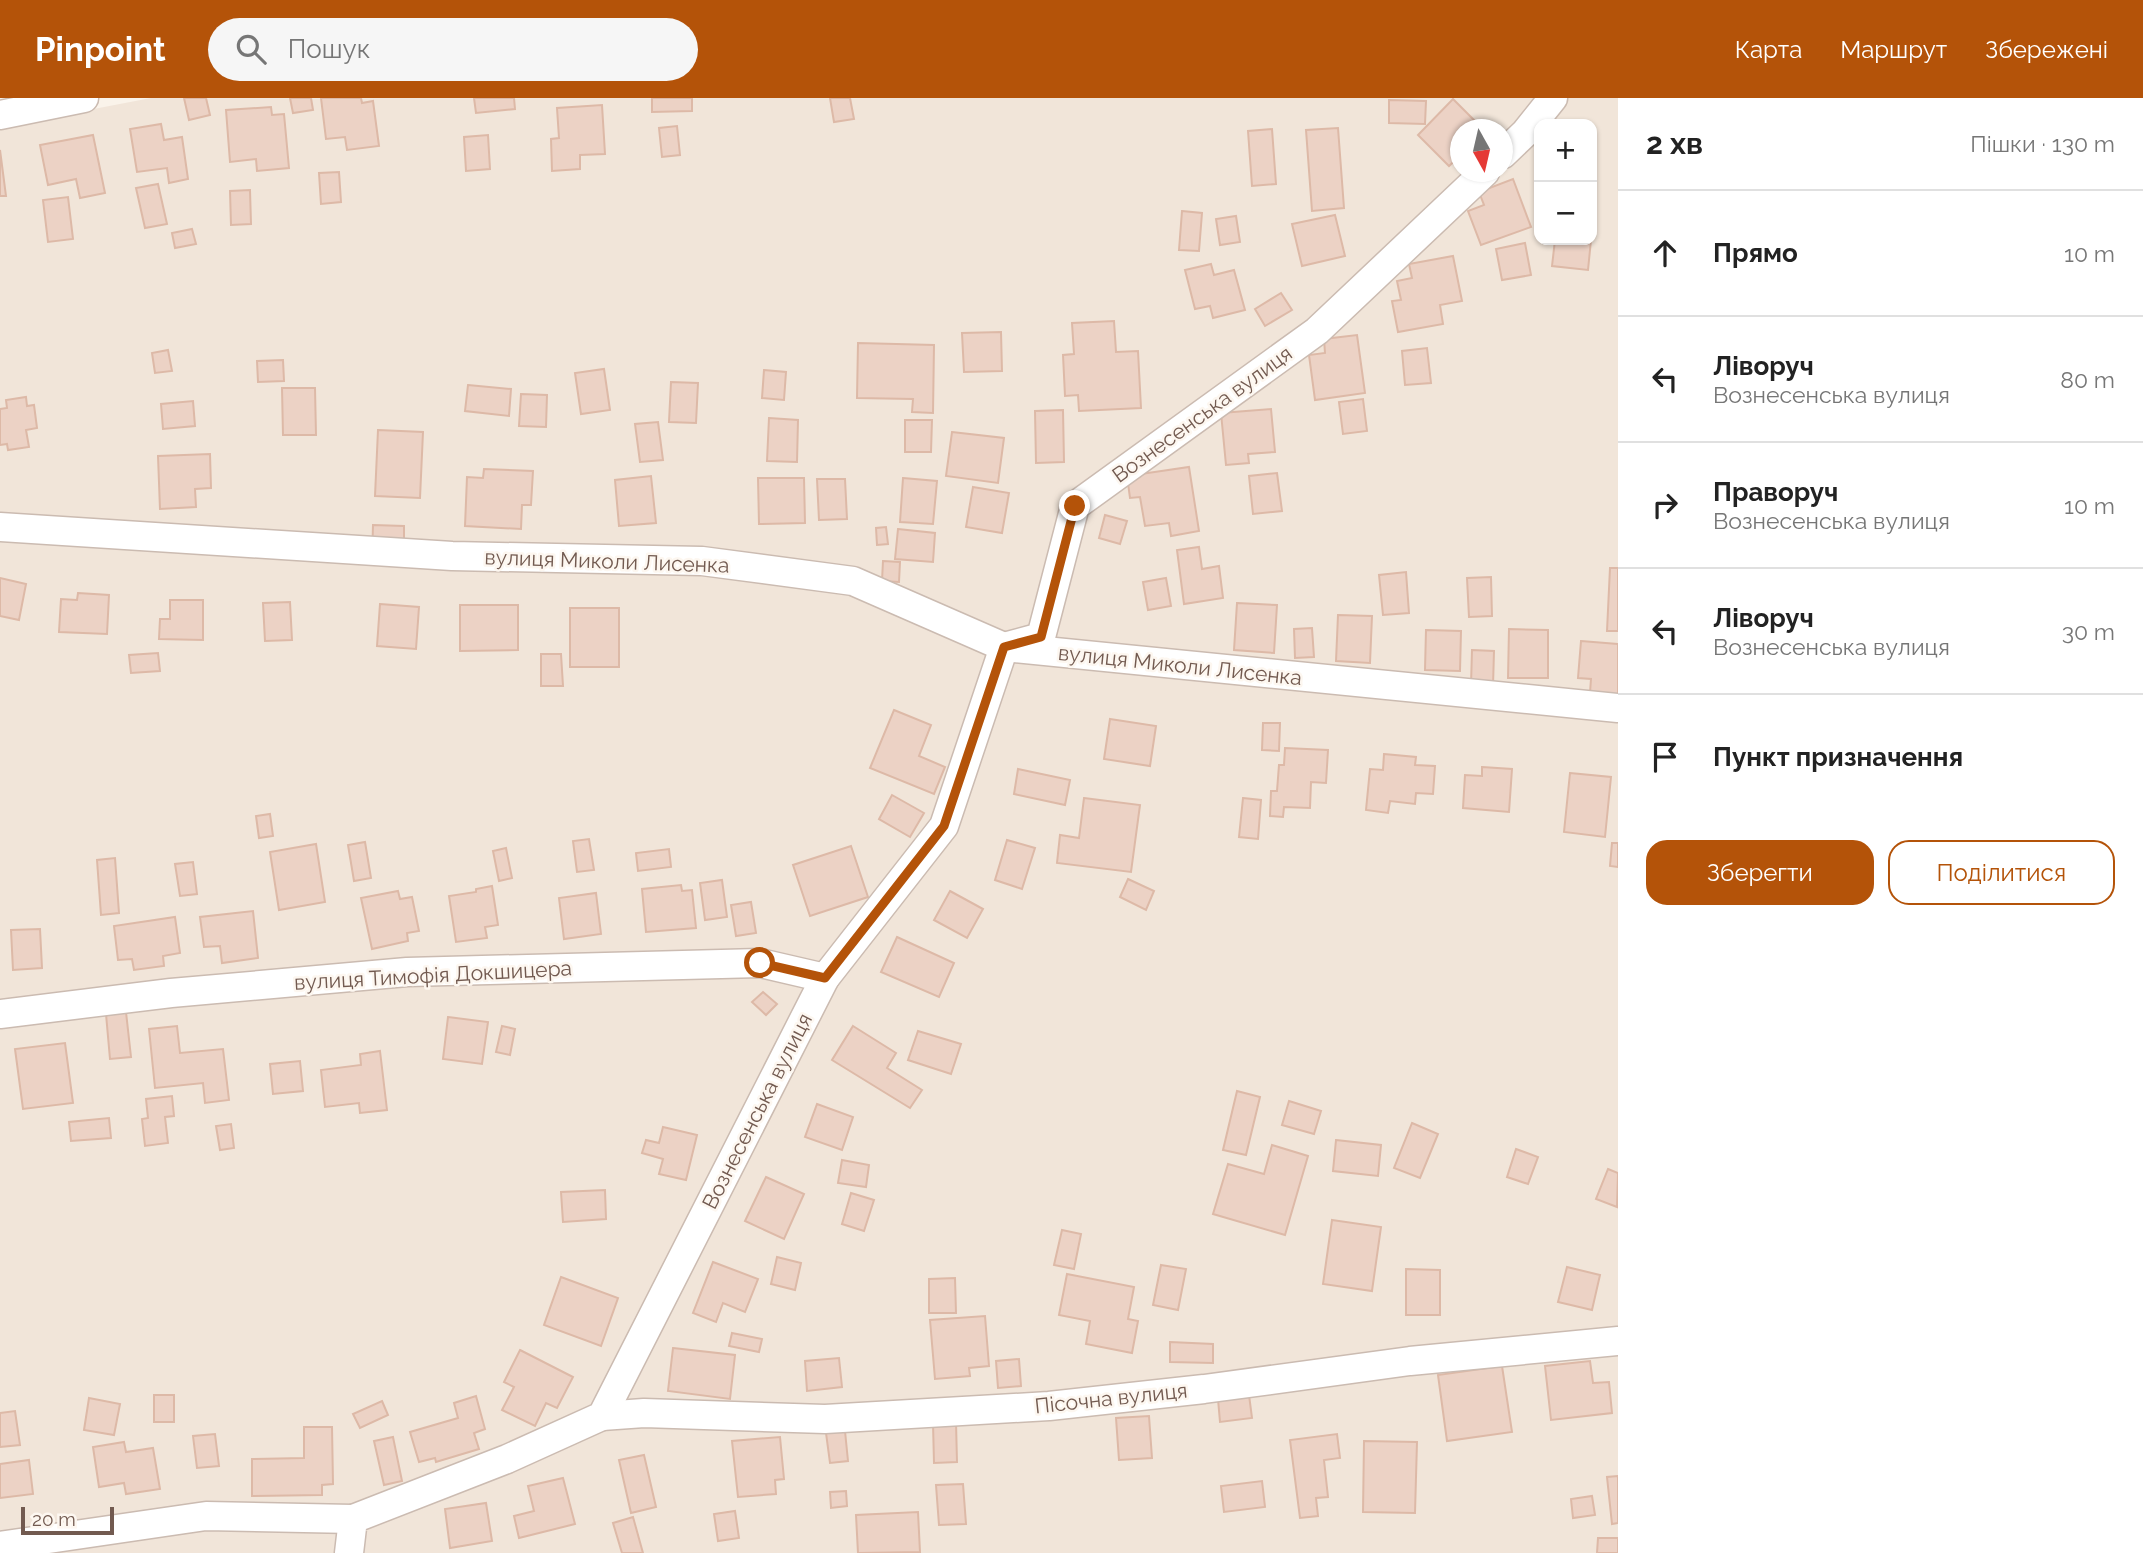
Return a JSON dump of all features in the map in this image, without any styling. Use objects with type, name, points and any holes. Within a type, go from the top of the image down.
[{"type":"street","points":[[0,115],[84,98]]},
{"type":"street","points":[[1513,145],[1553,98]]},
{"type":"street","name":"Вознесенська вулиця","points":[[602,1416],[825,978],[944,826],[1004,647],[1041,637],[1075,506],[1317,331],[1474,182]]},
{"type":"street","name":"вулиця Миколи Лисенка","points":[[0,527],[452,556],[702,561],[853,582],[1004,647],[1618,708]]},
{"type":"street","name":"вулиця Тимофія Докшицера","points":[[0,1014],[171,993],[407,972],[760,963],[825,978]]},
{"type":"street","name":"Пісочна вулиця","points":[[602,1416],[643,1413],[825,1419],[1049,1405],[1204,1389],[1410,1361],[1618,1341]]},
{"type":"street","points":[[0,1546],[206,1516],[353,1519],[507,1460],[602,1416]]},
{"type":"street","points":[[349,1553],[353,1519]]},
{"type":"shaded area","points":[[151,98],[1618,98],[1618,1553],[0,1553],[0,127]]},
{"type":"building","points":[[184,98],[206,98],[210,115],[189,120]]},
{"type":"building","points":[[290,98],[311,98],[313,110],[293,113]]},
{"type":"building","points":[[321,98],[361,98],[362,103],[373,101],[379,146],[347,150],[345,137],[326,139]]},
{"type":"building","points":[[474,98],[514,98],[515,109],[476,113]]},
{"type":"building","points":[[652,98],[692,98],[692,111],[652,112]]},
{"type":"building","points":[[830,98],[850,98],[854,119],[834,122]]},
{"type":"building","points":[[1453,99],[1473,119],[1450,119],[1449,166],[1418,135]]},
{"type":"building","points":[[1389,100],[1426,101],[1425,124],[1389,123]]},
{"type":"building","points":[[602,105],[605,154],[580,155],[580,169],[552,171],[551,139],[559,138],[557,108]]},
{"type":"building","points":[[271,107],[272,115],[284,114],[289,168],[257,171],[256,159],[230,162],[226,110]]},
{"type":"building","points":[[161,124],[164,140],[182,137],[188,179],[169,183],[167,168],[137,172],[130,129]]},
{"type":"building","points":[[677,126],[680,155],[662,157],[659,128]]},
{"type":"building","points":[[1338,128],[1344,208],[1312,211],[1306,130]]},
{"type":"building","points":[[1272,129],[1276,184],[1252,186],[1248,131]]},
{"type":"building","points":[[93,135],[105,193],[80,198],[76,179],[48,185],[40,145]]},
{"type":"building","points":[[488,135],[490,169],[466,171],[464,137]]},
{"type":"building","points":[[0,150],[6,196],[0,196]]},
{"type":"building","points":[[339,172],[341,202],[321,204],[319,173]]},
{"type":"building","points":[[1513,179],[1531,227],[1481,245],[1468,211],[1484,205],[1479,192],[1505,182],[1513,182]]},
{"type":"building","points":[[158,184],[167,224],[145,228],[136,188]]},
{"type":"building","points":[[250,190],[251,224],[231,225],[230,191]]},
{"type":"building","points":[[68,197],[73,239],[48,242],[43,200]]},
{"type":"building","points":[[1182,211],[1202,213],[1199,251],[1179,250]]},
{"type":"building","points":[[1335,215],[1345,256],[1302,266],[1292,224]]},
{"type":"building","points":[[1236,216],[1240,242],[1220,245],[1216,219]]},
{"type":"building","points":[[192,229],[196,244],[175,248],[172,233]]},
{"type":"building","points":[[1525,243],[1531,275],[1502,280],[1496,249]]},
{"type":"building","points":[[1554,245],[1590,245],[1588,270],[1552,266]]},
{"type":"building","points":[[1453,256],[1462,301],[1440,305],[1443,324],[1398,332],[1392,301],[1401,300],[1397,281],[1412,278],[1409,264]]},
{"type":"building","points":[[1211,264],[1214,275],[1234,270],[1245,310],[1213,318],[1210,306],[1195,309],[1185,270]]},
{"type":"building","points":[[1281,293],[1292,310],[1265,326],[1255,309]]},
{"type":"building","points":[[1114,321],[1116,352],[1138,351],[1141,408],[1079,411],[1078,395],[1065,396],[1063,355],[1074,354],[1072,323]]},
{"type":"building","points":[[1001,332],[1002,371],[964,372],[962,333]]},
{"type":"building","points":[[1357,335],[1365,393],[1315,400],[1309,355],[1325,353],[1324,339]]},
{"type":"building","points":[[858,343],[934,345],[933,413],[912,412],[913,399],[857,398]]},
{"type":"building","points":[[1427,348],[1431,383],[1405,385],[1402,351]]},
{"type":"building","points":[[168,350],[172,371],[155,373],[152,353]]},
{"type":"building","points":[[283,360],[284,381],[258,382],[257,361]]},
{"type":"building","points":[[604,369],[610,410],[581,414],[575,373]]},
{"type":"building","points":[[764,370],[786,372],[784,400],[762,398]]},
{"type":"building","points":[[671,382],[698,383],[696,423],[669,422]]},
{"type":"building","points":[[468,385],[511,389],[509,416],[465,411]]},
{"type":"building","points":[[282,388],[315,388],[316,435],[283,435]]},
{"type":"building","points":[[521,394],[547,395],[546,427],[519,426]]},
{"type":"building","points":[[26,397],[27,406],[34,405],[37,428],[26,430],[29,447],[8,450],[7,444],[0,445],[0,409],[7,408],[6,400]]},
{"type":"building","points":[[1363,399],[1367,431],[1343,434],[1339,402]]},
{"type":"building","points":[[193,401],[195,426],[163,429],[161,404]]},
{"type":"building","points":[[1271,409],[1275,452],[1248,454],[1249,463],[1226,465],[1221,413]]},
{"type":"building","points":[[1063,410],[1064,462],[1036,463],[1035,411]]},
{"type":"building","points":[[769,418],[798,420],[797,462],[767,461]]},
{"type":"building","points":[[905,420],[932,420],[931,452],[905,452]]},
{"type":"building","points":[[658,422],[663,460],[640,462],[635,424]]},
{"type":"building","points":[[378,430],[423,432],[420,498],[375,496]]},
{"type":"building","points":[[952,432],[1004,438],[998,483],[946,476]]},
{"type":"building","points":[[210,454],[211,488],[195,489],[196,507],[160,509],[158,456]]},
{"type":"building","points":[[1189,467],[1199,531],[1171,536],[1169,523],[1145,526],[1140,497],[1130,498],[1127,476]]},
{"type":"building","points":[[484,469],[533,471],[531,505],[522,505],[521,529],[465,526],[467,477],[483,478]]},
{"type":"building","points":[[1277,473],[1282,511],[1253,514],[1249,476]]},
{"type":"building","points":[[651,476],[656,523],[619,526],[615,480]]},
{"type":"building","points":[[758,478],[804,478],[805,523],[759,524]]},
{"type":"building","points":[[903,478],[937,481],[933,524],[900,522]]},
{"type":"building","points":[[817,479],[845,479],[847,519],[819,520]]},
{"type":"building","points":[[973,487],[1009,493],[1002,533],[966,527]]},
{"type":"building","points":[[1105,515],[1127,521],[1120,544],[1099,538]]},
{"type":"building","points":[[373,525],[404,526],[404,562],[372,561]]},
{"type":"building","points":[[886,527],[888,544],[877,545],[876,528]]},
{"type":"building","points":[[898,529],[935,533],[933,562],[895,559]]},
{"type":"building","points":[[1199,547],[1202,569],[1219,566],[1223,598],[1184,604],[1177,550]]},
{"type":"building","points":[[883,561],[900,562],[899,582],[882,581]]},
{"type":"building","points":[[1610,568],[1618,568],[1618,631],[1607,631]]},
{"type":"building","points":[[1406,572],[1409,613],[1383,615],[1379,575]]},
{"type":"building","points":[[1491,577],[1492,616],[1469,617],[1467,578]]},
{"type":"building","points":[[0,578],[26,584],[19,620],[0,616]]},
{"type":"building","points":[[1166,578],[1171,606],[1148,610],[1143,582]]},
{"type":"building","points":[[78,593],[109,595],[107,634],[59,632],[61,599],[77,600]]},
{"type":"building","points":[[170,600],[203,600],[203,640],[159,639],[160,619],[170,619]]},
{"type":"building","points":[[290,602],[292,640],[265,641],[263,603]]},
{"type":"building","points":[[1237,603],[1277,605],[1274,653],[1234,650]]},
{"type":"building","points":[[380,604],[419,607],[416,649],[377,646]]},
{"type":"building","points":[[460,605],[518,605],[518,650],[460,651]]},
{"type":"building","points":[[570,608],[619,608],[619,667],[570,667]]},
{"type":"building","points":[[1338,615],[1372,616],[1370,663],[1336,661]]},
{"type":"building","points":[[1312,628],[1314,657],[1295,658],[1294,629]]},
{"type":"building","points":[[1509,629],[1548,630],[1548,678],[1508,678]]},
{"type":"building","points":[[1426,630],[1461,631],[1460,671],[1425,670]]},
{"type":"building","points":[[1581,641],[1618,644],[1618,695],[1590,693],[1591,679],[1578,678]]},
{"type":"building","points":[[1472,650],[1494,651],[1493,686],[1471,685]]},
{"type":"building","points":[[158,653],[160,671],[131,673],[129,655]]},
{"type":"building","points":[[541,654],[561,654],[563,686],[541,686]]},
{"type":"building","points":[[894,710],[931,725],[919,756],[945,767],[934,794],[870,768]]},
{"type":"building","points":[[1110,719],[1156,726],[1150,766],[1104,759]]},
{"type":"building","points":[[1263,723],[1280,723],[1279,751],[1262,750]]},
{"type":"building","points":[[1285,748],[1328,750],[1326,783],[1311,782],[1310,808],[1284,807],[1283,817],[1270,816],[1271,791],[1277,791],[1279,765],[1284,765]]},
{"type":"building","points":[[1384,754],[1416,757],[1415,765],[1435,766],[1433,794],[1416,793],[1415,804],[1390,801],[1388,813],[1366,810],[1370,769],[1383,770]]},
{"type":"building","points":[[1482,767],[1512,769],[1509,812],[1463,808],[1465,775],[1482,776]]},
{"type":"building","points":[[1018,769],[1070,780],[1065,805],[1014,794]]},
{"type":"building","points":[[1570,773],[1611,777],[1605,837],[1564,832]]},
{"type":"building","points":[[892,795],[924,813],[910,837],[879,819]]},
{"type":"building","points":[[1084,798],[1140,805],[1131,872],[1057,863],[1060,835],[1079,838]]},
{"type":"building","points":[[1243,798],[1261,800],[1258,839],[1239,837]]},
{"type":"building","points":[[270,814],[273,836],[259,838],[256,816]]},
{"type":"building","points":[[589,839],[594,870],[577,872],[573,841]]},
{"type":"building","points":[[1007,840],[1035,848],[1022,889],[995,880]]},
{"type":"building","points":[[365,842],[371,878],[354,881],[348,845]]},
{"type":"building","points":[[1612,843],[1618,843],[1618,867],[1610,866]]},
{"type":"building","points":[[316,844],[325,902],[279,910],[270,852]]},
{"type":"building","points":[[851,846],[868,897],[810,916],[793,865]]},
{"type":"building","points":[[506,848],[512,878],[499,881],[493,851]]},
{"type":"building","points":[[669,849],[671,867],[638,871],[636,853]]},
{"type":"building","points":[[115,858],[119,913],[101,915],[97,860]]},
{"type":"building","points":[[193,862],[197,894],[180,896],[175,864]]},
{"type":"building","points":[[1128,879],[1154,891],[1146,910],[1120,897]]},
{"type":"building","points":[[722,880],[727,917],[705,920],[700,883]]},
{"type":"building","points":[[681,885],[682,891],[692,890],[696,928],[646,932],[642,889]]},
{"type":"building","points":[[492,886],[498,925],[485,927],[487,938],[456,942],[449,896],[476,892],[476,889]]},
{"type":"building","points":[[398,891],[400,899],[412,897],[419,931],[407,933],[408,941],[372,949],[361,898]]},
{"type":"building","points":[[950,891],[983,909],[967,938],[934,920]]},
{"type":"building","points":[[596,893],[601,934],[564,939],[559,898]]},
{"type":"building","points":[[751,902],[756,933],[736,936],[731,905]]},
{"type":"building","points":[[253,911],[258,958],[222,963],[220,946],[204,947],[200,917]]},
{"type":"building","points":[[175,917],[180,953],[163,956],[164,966],[134,970],[132,959],[118,960],[114,926]]},
{"type":"building","points":[[40,929],[42,968],[13,970],[11,930]]},
{"type":"building","points":[[897,937],[954,963],[939,997],[881,972]]},
{"type":"building","points":[[763,992],[777,1004],[766,1015],[752,1002]]},
{"type":"building","points":[[126,1012],[131,1057],[110,1059],[106,1014]]},
{"type":"building","points":[[448,1017],[488,1022],[482,1064],[443,1059]]},
{"type":"building","points":[[177,1026],[180,1053],[223,1049],[229,1100],[205,1103],[203,1083],[155,1088],[149,1029]]},
{"type":"building","points":[[502,1026],[515,1029],[510,1055],[496,1052]]},
{"type":"building","points":[[853,1026],[896,1053],[887,1068],[922,1090],[910,1108],[832,1060]]},
{"type":"building","points":[[918,1031],[961,1044],[951,1074],[908,1060]]},
{"type":"building","points":[[65,1043],[73,1103],[23,1109],[15,1049]]},
{"type":"building","points":[[380,1051],[387,1110],[360,1113],[359,1103],[325,1107],[321,1070],[361,1065],[360,1054]]},
{"type":"building","points":[[300,1061],[303,1091],[273,1094],[270,1064]]},
{"type":"building","points":[[1237,1091],[1260,1097],[1246,1155],[1223,1150]]},
{"type":"building","points":[[172,1096],[174,1116],[165,1117],[168,1143],[145,1146],[142,1119],[148,1118],[146,1099]]},
{"type":"building","points":[[1289,1101],[1321,1111],[1314,1134],[1282,1125]]},
{"type":"building","points":[[817,1104],[853,1117],[842,1150],[805,1137]]},
{"type":"building","points":[[109,1118],[111,1138],[71,1141],[69,1122]]},
{"type":"building","points":[[1412,1123],[1438,1134],[1420,1178],[1394,1168]]},
{"type":"building","points":[[231,1124],[234,1148],[220,1150],[216,1126]]},
{"type":"building","points":[[663,1127],[697,1135],[686,1180],[659,1174],[663,1159],[642,1153],[646,1140],[659,1143]]},
{"type":"building","points":[[1336,1140],[1381,1145],[1378,1176],[1333,1171]]},
{"type":"building","points":[[1272,1145],[1308,1156],[1285,1235],[1213,1214],[1228,1164],[1264,1174]]},
{"type":"building","points":[[1516,1149],[1538,1157],[1528,1184],[1507,1177]]},
{"type":"building","points":[[842,1160],[869,1165],[866,1187],[838,1183]]},
{"type":"building","points":[[1608,1169],[1618,1173],[1617,1207],[1596,1199]]},
{"type":"building","points":[[766,1177],[804,1194],[784,1239],[745,1221]]},
{"type":"building","points":[[605,1190],[606,1219],[563,1222],[561,1192]]},
{"type":"building","points":[[851,1193],[874,1200],[864,1231],[842,1224]]},
{"type":"building","points":[[1332,1220],[1381,1227],[1372,1291],[1323,1284]]},
{"type":"building","points":[[1062,1230],[1081,1234],[1074,1269],[1054,1265]]},
{"type":"building","points":[[777,1257],[801,1263],[795,1290],[771,1284]]},
{"type":"building","points":[[713,1262],[758,1279],[745,1312],[723,1303],[716,1322],[693,1313]]},
{"type":"building","points":[[1161,1265],[1186,1269],[1178,1310],[1153,1305]]},
{"type":"building","points":[[1567,1267],[1600,1275],[1592,1310],[1558,1302]]},
{"type":"building","points":[[1406,1269],[1440,1270],[1440,1315],[1406,1315]]},
{"type":"building","points":[[1067,1274],[1134,1287],[1128,1319],[1138,1321],[1132,1353],[1086,1344],[1090,1321],[1059,1315]]},
{"type":"building","points":[[561,1277],[618,1298],[601,1346],[544,1325]]},
{"type":"building","points":[[955,1278],[956,1313],[929,1313],[929,1279]]},
{"type":"building","points":[[985,1316],[989,1366],[969,1368],[970,1376],[935,1379],[930,1320]]},
{"type":"building","points":[[732,1333],[762,1339],[759,1352],[729,1346]]},
{"type":"building","points":[[1170,1342],[1213,1344],[1213,1363],[1170,1362]]},
{"type":"building","points":[[673,1348],[735,1355],[730,1399],[668,1391]]},
{"type":"building","points":[[520,1350],[573,1377],[557,1408],[546,1403],[535,1426],[502,1410],[514,1387],[504,1382]]},
{"type":"building","points":[[839,1358],[842,1387],[807,1391],[805,1361]]},
{"type":"building","points":[[1019,1359],[1021,1386],[998,1388],[996,1361]]},
{"type":"building","points":[[1590,1361],[1593,1383],[1609,1382],[1612,1413],[1551,1420],[1545,1366]]},
{"type":"building","points":[[1502,1366],[1512,1432],[1447,1441],[1438,1375]]},
{"type":"building","points":[[154,1395],[174,1395],[174,1422],[154,1422]]},
{"type":"building","points":[[1249,1395],[1252,1418],[1220,1422],[1218,1399]]},
{"type":"building","points":[[476,1396],[485,1429],[474,1433],[479,1449],[436,1462],[435,1458],[419,1462],[410,1432],[458,1418],[454,1403]]},
{"type":"building","points":[[89,1398],[120,1404],[114,1435],[84,1430]]},
{"type":"building","points":[[382,1401],[388,1415],[360,1428],[353,1414]]},
{"type":"building","points":[[15,1411],[20,1445],[0,1447],[0,1413]]},
{"type":"building","points":[[1149,1416],[1152,1458],[1119,1460],[1116,1418]]},
{"type":"building","points":[[956,1422],[957,1462],[934,1463],[933,1423]]},
{"type":"building","points":[[304,1427],[332,1427],[333,1484],[322,1485],[322,1495],[252,1496],[252,1459],[304,1458]]},
{"type":"building","points":[[845,1431],[848,1461],[830,1463],[826,1433]]},
{"type":"building","points":[[215,1434],[219,1466],[197,1468],[193,1436]]},
{"type":"building","points":[[1337,1434],[1340,1458],[1324,1460],[1328,1497],[1316,1498],[1318,1516],[1300,1518],[1290,1440]]},
{"type":"building","points":[[393,1437],[402,1481],[384,1485],[374,1441]]},
{"type":"building","points":[[780,1437],[784,1479],[775,1480],[776,1494],[738,1497],[732,1441]]},
{"type":"building","points":[[1364,1441],[1417,1442],[1415,1513],[1363,1512]]},
{"type":"building","points":[[124,1442],[126,1452],[153,1448],[160,1489],[126,1494],[124,1483],[99,1487],[93,1447]]},
{"type":"building","points":[[644,1455],[656,1507],[631,1513],[619,1460]]},
{"type":"building","points":[[29,1460],[33,1494],[0,1498],[0,1464]]},
{"type":"building","points":[[1618,1476],[1618,1523],[1612,1524],[1607,1477]]},
{"type":"building","points":[[563,1478],[575,1524],[519,1538],[514,1516],[534,1511],[528,1486]]},
{"type":"building","points":[[1262,1481],[1265,1507],[1224,1512],[1221,1486]]},
{"type":"building","points":[[963,1484],[966,1524],[939,1525],[936,1485]]},
{"type":"building","points":[[846,1491],[847,1506],[831,1508],[830,1492]]},
{"type":"building","points":[[1592,1496],[1595,1515],[1573,1518],[1571,1499]]},
{"type":"building","points":[[486,1503],[492,1541],[450,1548],[445,1509]]},
{"type":"building","points":[[735,1511],[739,1538],[718,1541],[714,1514]]},
{"type":"building","points":[[918,1512],[920,1552],[858,1553],[856,1515]]},
{"type":"building","points":[[633,1517],[643,1553],[622,1553],[613,1523]]},
{"type":"building","points":[[1598,1538],[1618,1538],[1618,1553],[1597,1553]]},
{"type":"route","points":[[760,963],[825,978],[944,826],[1004,647],[1041,637],[1075,506]]}]
